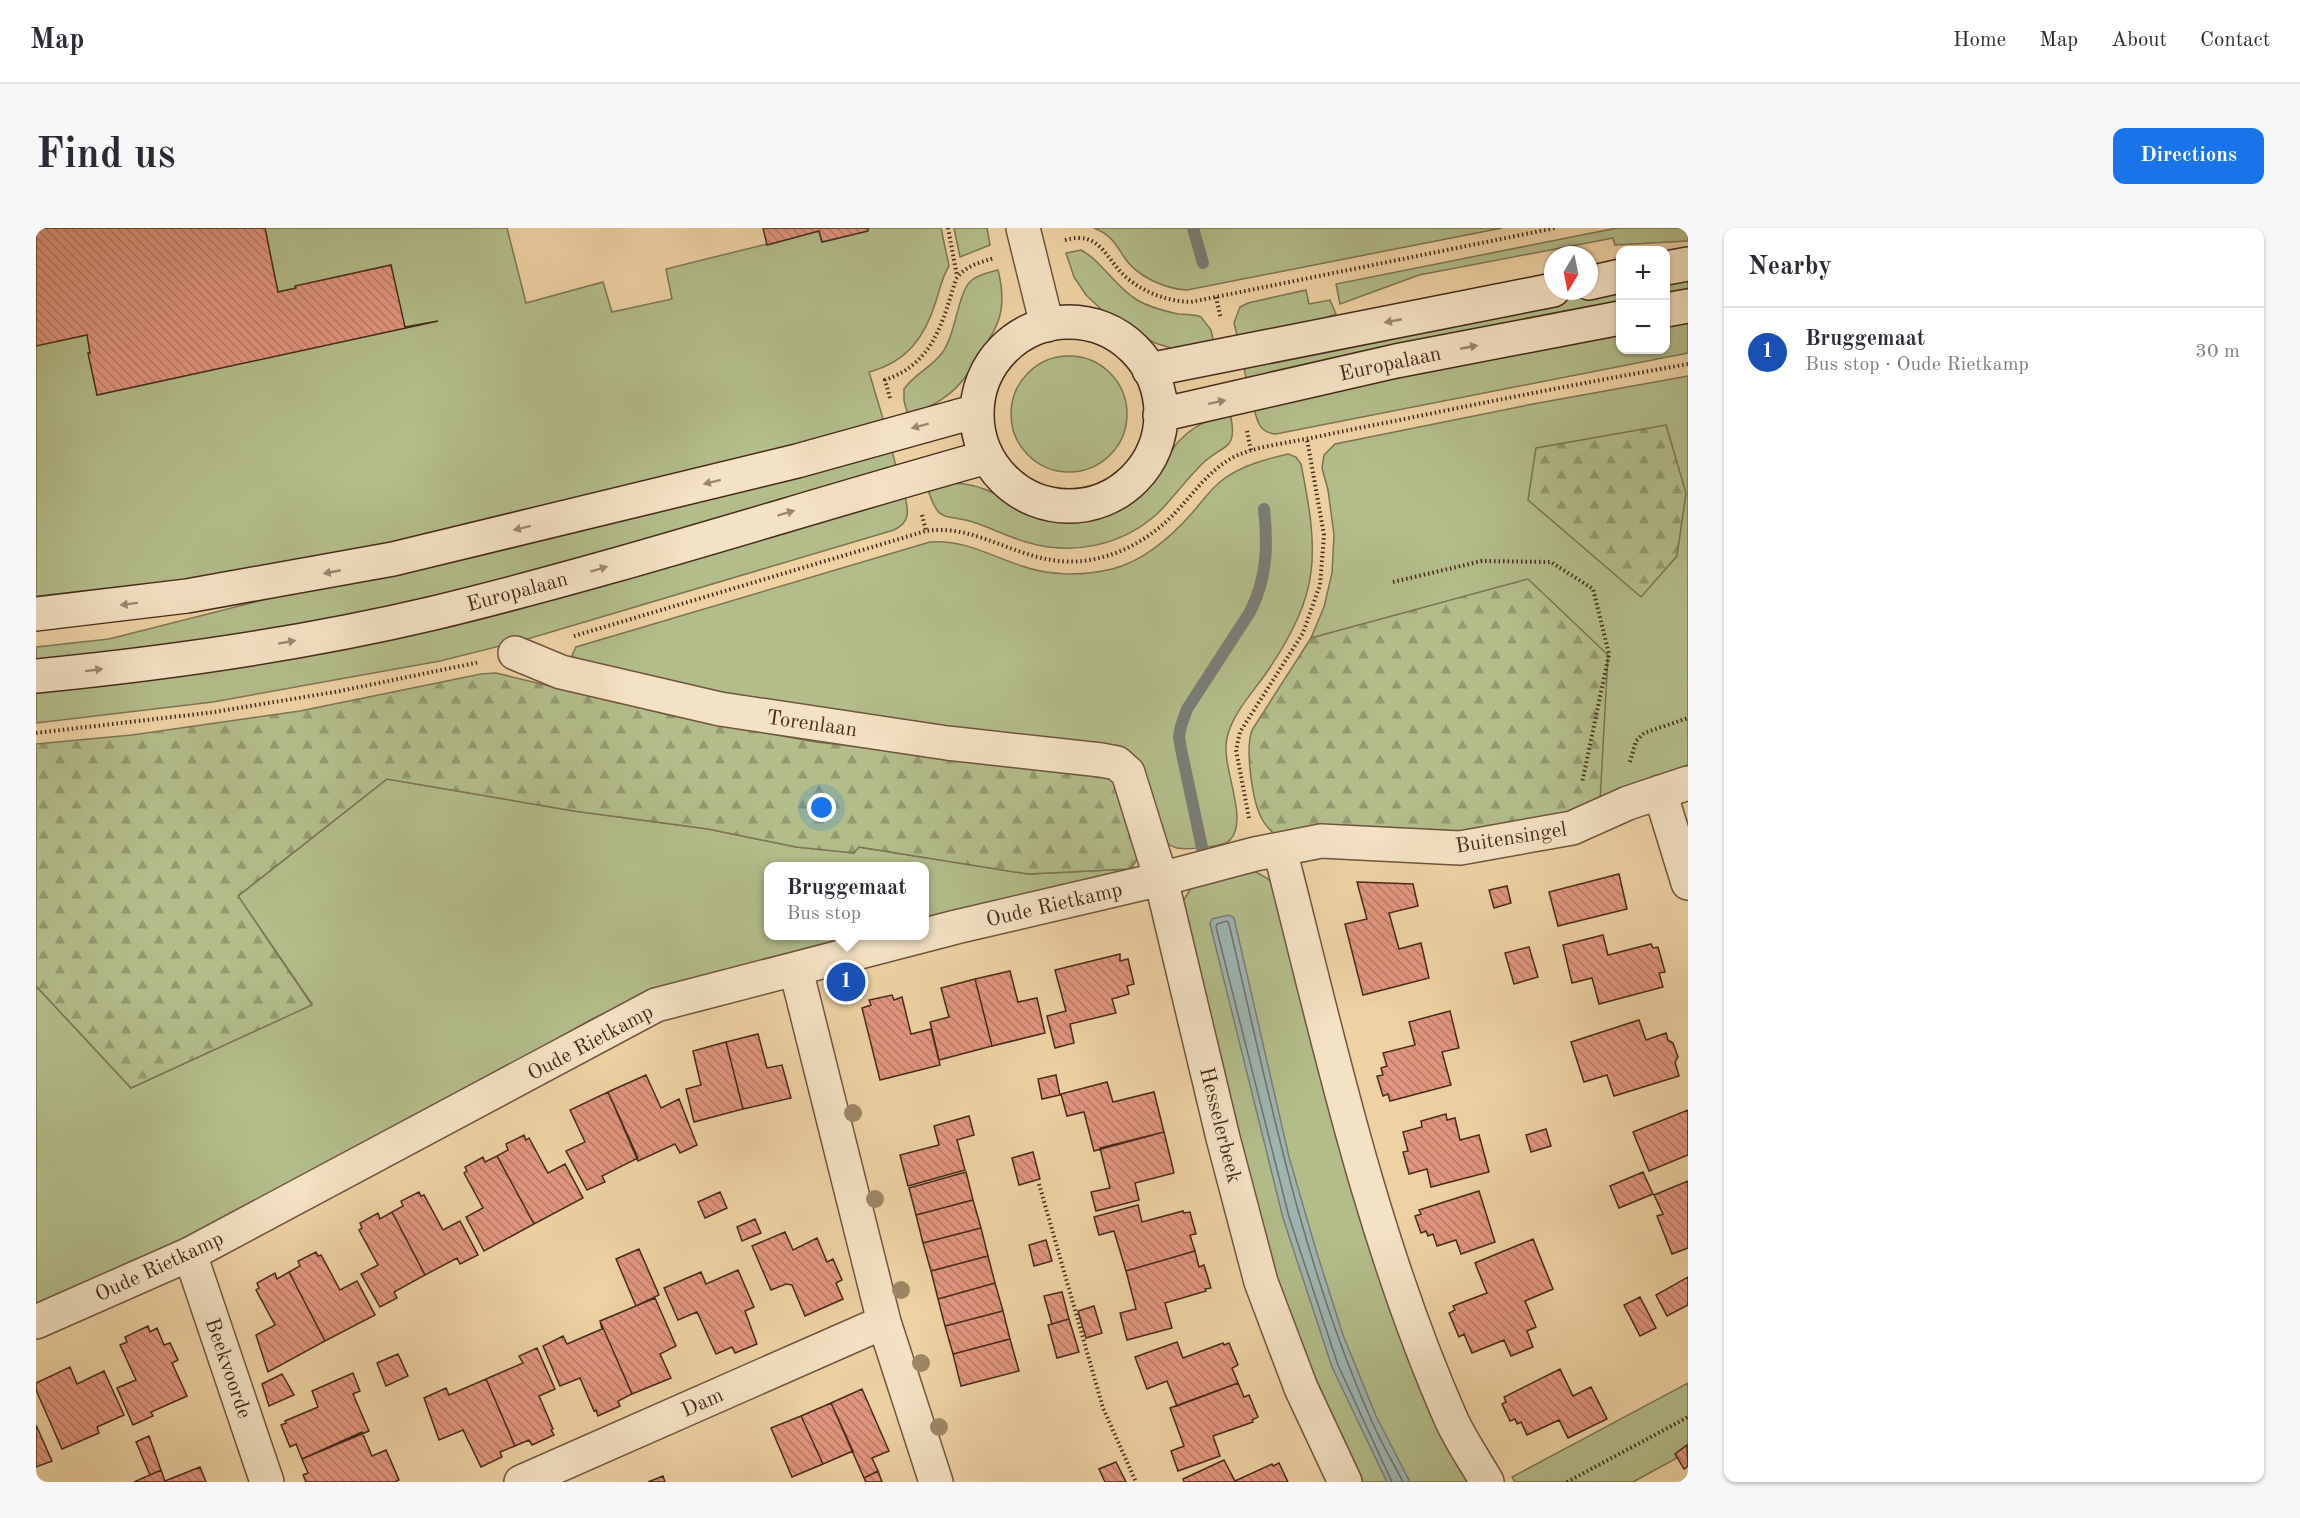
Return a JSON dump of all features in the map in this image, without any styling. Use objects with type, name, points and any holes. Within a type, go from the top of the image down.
[{"type":"street","points":[[1026,239],[1047,325]]},
{"type":"street","points":[[1670,267],[1688,264]]},
{"type":"street","points":[[1598,281],[1616,277]]},
{"type":"street","name":"Europalaan","points":[[1149,370],[1544,292]]},
{"type":"street","points":[[1670,309],[1688,306]]},
{"type":"street","name":"Europalaan","points":[[1160,415],[1388,362],[1616,319]]},
{"type":"street","points":[[1072,322],[1100,327],[1124,340],[1149,370],[1155,380],[1160,404],[1160,427],[1152,454],[1136,477],[1115,494],[1089,504],[1061,507],[1034,500],[1010,485],[987,457],[980,442],[976,418],[978,393],[987,370],[1003,350],[1022,335],[1047,325],[1072,322]]},
{"type":"street","points":[[36,614],[187,596],[382,561],[797,461],[977,411]]},
{"type":"street","name":"Europalaan","points":[[36,676],[172,660],[270,645],[431,613],[561,580],[987,457]]},
{"type":"street","name":"Torenlaan","points":[[514,653],[561,672],[720,709],[947,742],[1117,763]]},
{"type":"street","name":"Hesselerbeek","points":[[1117,763],[1128,773],[1161,879],[1223,1137],[1261,1282],[1301,1388],[1345,1482]]},
{"type":"street","points":[[1674,788],[1688,883]]},
{"type":"street","name":"Buitensingel","points":[[1268,852],[1321,841],[1460,848],[1572,828],[1628,803],[1674,788]]},
{"type":"street","points":[[1268,852],[1401,1292],[1452,1420],[1487,1482]]},
{"type":"street","name":"Oude Rietkamp","points":[[929,934],[1268,852]]},
{"type":"street","name":"Oude Rietkamp","points":[[36,1322],[190,1254],[657,1005],[908,940]]},
{"type":"street","points":[[796,970],[884,1322],[936,1482]]},
{"type":"street","name":"Beekvoorde","points":[[190,1254],[267,1482]]},
{"type":"street","name":"Dam","points":[[521,1482],[884,1322]]},
{"type":"path","points":[[948,228],[957,277]]},
{"type":"path","points":[[899,432],[885,380],[908,368],[931,346],[940,329],[957,277],[965,269],[1026,239],[1082,238],[1098,244],[1127,278],[1152,294],[1181,302],[1191,302],[1556,228]]},
{"type":"path","points":[[572,637],[927,531],[945,529],[962,531],[1025,555],[1063,562],[1100,558],[1124,550],[1154,532],[1174,514],[1214,470],[1230,459],[1251,451],[1531,393],[1688,364]]},
{"type":"path","points":[[1268,852],[1238,763],[1237,742],[1243,725],[1303,633],[1320,585],[1324,535],[1307,439]]},
{"type":"path","points":[[912,478],[927,531]]},
{"type":"path","points":[[1393,582],[1482,561],[1551,562],[1593,589],[1610,654],[1572,828]]},
{"type":"path","points":[[36,733],[155,721],[258,705],[443,670],[514,653]]},
{"type":"path","points":[[1628,803],[1628,768],[1636,741],[1644,733],[1688,718]]},
{"type":"path","points":[[1039,1184],[1103,1408],[1136,1482]]},
{"type":"path","points":[[1567,1482],[1688,1418]]},
{"type":"green space","points":[[36,228],[507,228],[526,303],[603,282],[612,312],[672,299],[666,269],[819,231],[822,242],[868,231],[868,228],[941,228],[949,266],[932,314],[920,337],[904,355],[894,362],[869,372],[884,422],[392,548],[36,603]]},
{"type":"green space","points":[[954,228],[987,228],[990,245],[960,257]]},
{"type":"green space","points":[[1094,228],[1502,228],[1187,290],[1170,287],[1143,276],[1129,264],[1108,236]]},
{"type":"green space","points":[[1617,228],[1688,228],[1688,241],[1615,245],[1613,238],[1571,246],[1544,246],[1544,251],[1419,275],[1340,304],[1336,284]]},
{"type":"green space","points":[[1081,250],[1095,260],[1137,300],[1167,312],[1201,317],[1211,330],[1214,344],[1174,349],[1155,343],[1102,310],[1086,295],[1074,277],[1066,253]]},
{"type":"green space","points":[[998,270],[1002,304],[997,323],[987,343],[956,388],[934,404],[908,415],[904,401],[904,389],[942,353],[947,345],[967,285],[978,276]]},
{"type":"green space","points":[[1688,276],[1688,295],[1670,298],[1670,279]]},
{"type":"green space","points":[[1616,289],[1616,308],[1247,383],[1243,362],[1559,300],[1598,300],[1598,292]]},
{"type":"green space","points":[[1306,290],[1309,304],[1330,300],[1336,314],[1312,323],[1238,339],[1234,323],[1240,307],[1248,303]]},
{"type":"green space","points":[[1688,318],[1688,353],[1276,434],[1263,429],[1256,418],[1254,408],[1616,331],[1616,354],[1670,354],[1670,321]]},
{"type":"green space","points":[[1069,356],[1091,360],[1110,373],[1123,392],[1127,414],[1123,436],[1110,455],[1091,468],[1069,472],[1047,468],[1028,455],[1015,436],[1011,414],[1015,392],[1028,373],[1047,360]]},
{"type":"green space","points":[[1688,376],[1688,765],[1640,781],[1600,801],[1311,638],[1324,607],[1332,573],[1334,535],[1328,490],[1322,468],[1324,455],[1335,444],[1533,404]]},
{"type":"green space","points":[[1230,413],[1231,441],[1201,465],[1158,513],[1129,533],[1096,545],[1078,548],[1043,546],[967,520],[945,516],[935,508],[927,486],[945,483],[972,485],[998,495],[1020,510],[1044,519],[1077,521],[1093,519],[1123,507],[1140,494],[1155,477],[1175,445],[1187,433],[1204,422]]},
{"type":"green space","points":[[1666,425],[1686,493],[1677,556],[1641,597],[1528,500],[1536,448]]},
{"type":"green space","points":[[891,447],[897,470],[652,542],[353,618],[36,665],[36,647],[109,639]]},
{"type":"green space","points":[[1288,454],[1296,457],[1301,464],[1311,524],[1311,572],[1298,619],[1267,672],[1233,720],[1227,738],[1227,763],[1237,819],[1235,831],[1230,840],[1221,844],[1197,848],[1176,848],[854,720],[585,668],[572,655],[576,647],[930,542],[954,543],[977,549],[1044,572],[1078,574],[1112,569],[1135,560],[1157,546],[1176,530],[1225,478],[1255,463]]},
{"type":"green space","points":[[904,492],[906,519],[900,527],[894,530],[524,640],[440,661],[213,702],[36,723],[36,687]]},
{"type":"green space","points":[[1528,579],[1608,655],[1600,801],[1549,820],[1455,834],[1347,826],[1278,837],[1269,829],[1258,811],[1255,800],[1249,762],[1250,739],[1252,730],[1311,638]]},
{"type":"green space","points":[[496,673],[674,716],[816,742],[1106,775],[1114,782],[1138,852],[1136,861],[1131,869],[1028,874],[859,847],[854,853],[796,847],[708,829],[574,811],[387,779],[238,896],[312,1005],[131,1088],[36,986],[36,744],[132,735],[300,711],[481,674]]},
{"type":"green space","points":[[387,779],[574,811],[708,829],[796,847],[854,853],[858,847],[1028,874],[1131,869],[929,920],[929,862],[764,862],[764,940],[849,940],[716,972],[653,990],[592,1019],[202,1233],[36,1306],[36,986],[131,1088],[312,1004],[238,896]]},
{"type":"green space","points":[[1254,871],[1267,878],[1276,887],[1470,1482],[1357,1482],[1327,1414],[1267,1252],[1248,1181],[1183,901],[1193,885]]},
{"type":"green space","points":[[1688,1383],[1688,1452],[1633,1482],[1515,1482],[1512,1477]]},
{"type":"water","points":[[1229,915],[1234,918],[1289,1157],[1343,1335],[1376,1416],[1410,1482],[1387,1482],[1332,1367],[1283,1218],[1210,924],[1212,919]]},
{"type":"building","points":[[36,228],[265,228],[278,292],[296,288],[295,286],[391,265],[405,327],[438,321],[97,395],[88,353],[90,353],[87,335],[36,346]]},
{"type":"building","points":[[763,228],[868,228],[868,231],[822,242],[819,231],[767,245]]},
{"type":"building","points":[[1619,874],[1627,909],[1558,926],[1549,892]]},
{"type":"building","points":[[1357,882],[1413,884],[1418,906],[1389,913],[1399,949],[1421,943],[1429,978],[1363,995],[1345,924],[1367,919]]},
{"type":"building","points":[[1507,886],[1511,903],[1494,908],[1489,890]]},
{"type":"building","points":[[1603,935],[1608,955],[1651,944],[1653,948],[1658,947],[1665,972],[1659,973],[1663,987],[1599,1004],[1592,978],[1572,983],[1563,945]]},
{"type":"building","points":[[1529,947],[1538,977],[1514,984],[1505,953]]},
{"type":"building","points":[[1120,954],[1120,961],[1128,959],[1134,984],[1127,986],[1129,994],[1112,999],[1116,1013],[1070,1024],[1074,1043],[1055,1048],[1047,1016],[1066,1011],[1055,970]]},
{"type":"building","points":[[1010,971],[1018,1002],[1037,998],[1045,1033],[992,1046],[975,979]]},
{"type":"building","points":[[975,979],[992,1046],[939,1060],[930,1022],[949,1017],[941,988]]},
{"type":"building","points":[[892,995],[894,1000],[902,997],[911,1034],[931,1029],[940,1065],[880,1080],[862,1008],[871,1005],[869,1000]]},
{"type":"building","points":[[1450,1011],[1459,1048],[1442,1052],[1451,1085],[1390,1101],[1388,1094],[1383,1096],[1377,1076],[1383,1075],[1381,1068],[1387,1066],[1383,1053],[1415,1045],[1409,1022]]},
{"type":"building","points":[[1639,1020],[1646,1040],[1666,1033],[1678,1057],[1675,1062],[1679,1076],[1614,1096],[1607,1075],[1584,1082],[1571,1042]]},
{"type":"building","points":[[758,1034],[767,1068],[782,1065],[791,1098],[743,1109],[726,1042]]},
{"type":"building","points":[[726,1042],[743,1109],[694,1122],[686,1089],[701,1085],[693,1051]]},
{"type":"building","points":[[646,1075],[661,1108],[679,1099],[697,1145],[680,1153],[675,1144],[638,1161],[608,1092]]},
{"type":"building","points":[[1056,1075],[1060,1095],[1042,1099],[1038,1079]]},
{"type":"building","points":[[1107,1082],[1113,1102],[1154,1092],[1164,1132],[1094,1151],[1084,1112],[1067,1116],[1061,1094]]},
{"type":"building","points":[[608,1092],[638,1158],[602,1176],[605,1182],[587,1190],[566,1151],[585,1142],[570,1110]]},
{"type":"building","points":[[1688,1110],[1688,1155],[1649,1171],[1633,1132]]},
{"type":"building","points":[[1446,1114],[1447,1120],[1455,1118],[1460,1140],[1479,1135],[1489,1172],[1431,1187],[1427,1169],[1409,1174],[1403,1152],[1408,1151],[1403,1132],[1422,1127],[1421,1121]]},
{"type":"building","points":[[969,1116],[974,1135],[957,1140],[965,1170],[908,1186],[900,1155],[939,1145],[934,1126]]},
{"type":"building","points":[[1546,1129],[1551,1146],[1531,1152],[1526,1135]]},
{"type":"building","points":[[1164,1132],[1174,1173],[1135,1183],[1139,1200],[1096,1211],[1091,1192],[1110,1188],[1100,1148]]},
{"type":"building","points":[[524,1135],[526,1140],[529,1138],[548,1173],[565,1164],[583,1198],[534,1224],[497,1156],[508,1150],[506,1144]]},
{"type":"building","points":[[1033,1152],[1040,1179],[1019,1185],[1012,1158]]},
{"type":"building","points":[[497,1156],[534,1224],[484,1251],[466,1217],[483,1208],[464,1173],[467,1171],[465,1167],[483,1157],[485,1162]]},
{"type":"building","points":[[966,1172],[973,1200],[916,1215],[909,1188]]},
{"type":"building","points":[[1643,1172],[1653,1194],[1619,1208],[1610,1186]]},
{"type":"building","points":[[1688,1181],[1688,1248],[1672,1254],[1657,1216],[1663,1214],[1654,1195]]},
{"type":"building","points":[[1479,1191],[1495,1242],[1461,1254],[1456,1240],[1437,1246],[1433,1234],[1428,1236],[1426,1231],[1421,1233],[1415,1216],[1421,1214],[1419,1210]]},
{"type":"building","points":[[419,1192],[421,1196],[424,1195],[443,1230],[460,1221],[478,1255],[460,1264],[457,1258],[425,1275],[392,1212],[403,1206],[401,1201]]},
{"type":"building","points":[[720,1192],[727,1208],[705,1218],[698,1202]]},
{"type":"building","points":[[973,1200],[981,1228],[923,1243],[916,1215]]},
{"type":"building","points":[[1138,1205],[1142,1222],[1183,1211],[1184,1213],[1190,1212],[1196,1234],[1190,1235],[1195,1251],[1126,1271],[1114,1231],[1099,1235],[1094,1217]]},
{"type":"building","points":[[392,1212],[425,1275],[394,1292],[397,1298],[380,1307],[361,1274],[378,1265],[359,1230],[362,1228],[360,1223],[378,1213],[380,1219]]},
{"type":"building","points":[[755,1219],[761,1233],[742,1241],[737,1227]]},
{"type":"building","points":[[981,1228],[988,1256],[931,1271],[923,1243]]},
{"type":"building","points":[[785,1232],[793,1250],[817,1238],[827,1262],[833,1259],[842,1280],[836,1283],[843,1299],[805,1316],[792,1285],[786,1284],[771,1290],[752,1246]]},
{"type":"building","points":[[1533,1239],[1553,1289],[1525,1301],[1536,1327],[1527,1331],[1533,1347],[1511,1356],[1504,1340],[1472,1353],[1464,1334],[1459,1337],[1449,1313],[1455,1310],[1453,1306],[1487,1293],[1475,1263]]},
{"type":"building","points":[[1046,1240],[1052,1261],[1034,1266],[1029,1245]]},
{"type":"building","points":[[639,1249],[659,1295],[636,1306],[616,1259]]},
{"type":"building","points":[[1195,1251],[1199,1267],[1204,1265],[1211,1288],[1165,1303],[1172,1328],[1127,1340],[1120,1313],[1136,1309],[1126,1271]]},
{"type":"building","points":[[316,1252],[318,1256],[321,1255],[340,1290],[357,1281],[375,1315],[325,1341],[289,1272],[300,1266],[298,1261]]},
{"type":"building","points":[[988,1256],[995,1283],[938,1299],[931,1271]]},
{"type":"building","points":[[738,1270],[754,1307],[745,1311],[757,1344],[735,1353],[732,1347],[716,1354],[697,1312],[678,1320],[664,1288],[701,1272],[706,1284]]},
{"type":"building","points":[[289,1272],[325,1341],[268,1372],[256,1335],[275,1325],[256,1290],[259,1288],[257,1283],[275,1273],[277,1279]]},
{"type":"building","points":[[1688,1277],[1688,1305],[1667,1316],[1656,1295]]},
{"type":"building","points":[[995,1283],[1003,1311],[945,1326],[938,1299]]},
{"type":"building","points":[[1062,1292],[1069,1319],[1052,1324],[1044,1296]]},
{"type":"building","points":[[1640,1297],[1656,1328],[1640,1336],[1624,1305]]},
{"type":"building","points":[[655,1298],[676,1346],[660,1354],[671,1378],[632,1394],[600,1321]]},
{"type":"building","points":[[1094,1306],[1102,1333],[1086,1338],[1078,1311]]},
{"type":"building","points":[[1003,1311],[1010,1339],[953,1354],[945,1326]]},
{"type":"building","points":[[1069,1319],[1079,1352],[1057,1358],[1048,1325]]},
{"type":"building","points":[[600,1321],[632,1394],[618,1401],[620,1406],[598,1416],[580,1378],[560,1386],[543,1346],[563,1336],[567,1344],[602,1329]]},
{"type":"building","points":[[148,1326],[150,1332],[157,1328],[164,1345],[170,1343],[178,1360],[172,1363],[187,1396],[151,1412],[153,1416],[133,1425],[117,1388],[136,1380],[120,1345],[127,1342],[125,1337]]},
{"type":"building","points":[[1010,1339],[1019,1371],[961,1386],[953,1354]]},
{"type":"building","points":[[1177,1342],[1183,1358],[1223,1343],[1224,1345],[1229,1343],[1238,1365],[1232,1368],[1238,1383],[1177,1406],[1167,1381],[1147,1389],[1135,1357]]},
{"type":"building","points":[[537,1348],[555,1389],[539,1396],[554,1435],[532,1445],[529,1440],[515,1446],[486,1379],[523,1363],[519,1356]]},
{"type":"building","points":[[398,1354],[408,1376],[386,1386],[377,1363]]},
{"type":"building","points":[[70,1367],[77,1384],[104,1371],[124,1415],[97,1427],[99,1433],[62,1449],[36,1390],[36,1383]]},
{"type":"building","points":[[1560,1369],[1573,1396],[1591,1387],[1607,1419],[1568,1438],[1559,1420],[1527,1435],[1521,1422],[1517,1424],[1515,1419],[1510,1421],[1502,1404],[1506,1402],[1504,1397]]},
{"type":"building","points":[[353,1373],[360,1391],[353,1394],[369,1431],[302,1459],[296,1444],[290,1447],[281,1425],[286,1423],[285,1421],[318,1407],[312,1391]]},
{"type":"building","points":[[282,1374],[294,1395],[269,1406],[262,1384]]},
{"type":"building","points":[[486,1379],[515,1446],[500,1452],[502,1457],[481,1467],[463,1430],[439,1440],[424,1398],[446,1388],[449,1395]]},
{"type":"building","points":[[1238,1383],[1244,1397],[1249,1395],[1258,1417],[1252,1420],[1253,1422],[1213,1436],[1220,1456],[1178,1471],[1171,1451],[1184,1446],[1170,1408]]},
{"type":"building","points":[[862,1389],[889,1451],[872,1458],[878,1471],[864,1478],[831,1403]]},
{"type":"building","points":[[831,1403],[853,1451],[823,1464],[801,1416]]},
{"type":"building","points":[[801,1416],[823,1464],[792,1477],[771,1428]]},
{"type":"building","points":[[36,1425],[52,1461],[36,1467]]},
{"type":"building","points":[[362,1432],[372,1456],[386,1450],[399,1480],[395,1482],[306,1482],[303,1475],[308,1473],[302,1459]]},
{"type":"building","points":[[149,1436],[161,1470],[150,1475],[136,1442]]},
{"type":"building","points":[[1687,1445],[1688,1466],[1684,1469],[1675,1454]]},
{"type":"building","points":[[1224,1460],[1235,1481],[1279,1463],[1288,1482],[1184,1482],[1183,1479]]},
{"type":"building","points":[[1116,1462],[1126,1482],[1105,1482],[1099,1469]]},
{"type":"building","points":[[200,1467],[206,1482],[134,1482],[161,1470],[165,1481]]},
{"type":"building","points":[[878,1471],[882,1482],[866,1482],[864,1478]]},
{"type":"building","points":[[663,1476],[665,1482],[648,1482]]},
{"type":"waterway","points":[[1193,228],[1203,263]]},
{"type":"waterway","points":[[1204,857],[1179,737],[1187,709],[1250,612],[1256,599],[1265,562],[1264,509]]},
{"type":"place","name":"Bruggemaat","points":[[846,982]]}]
